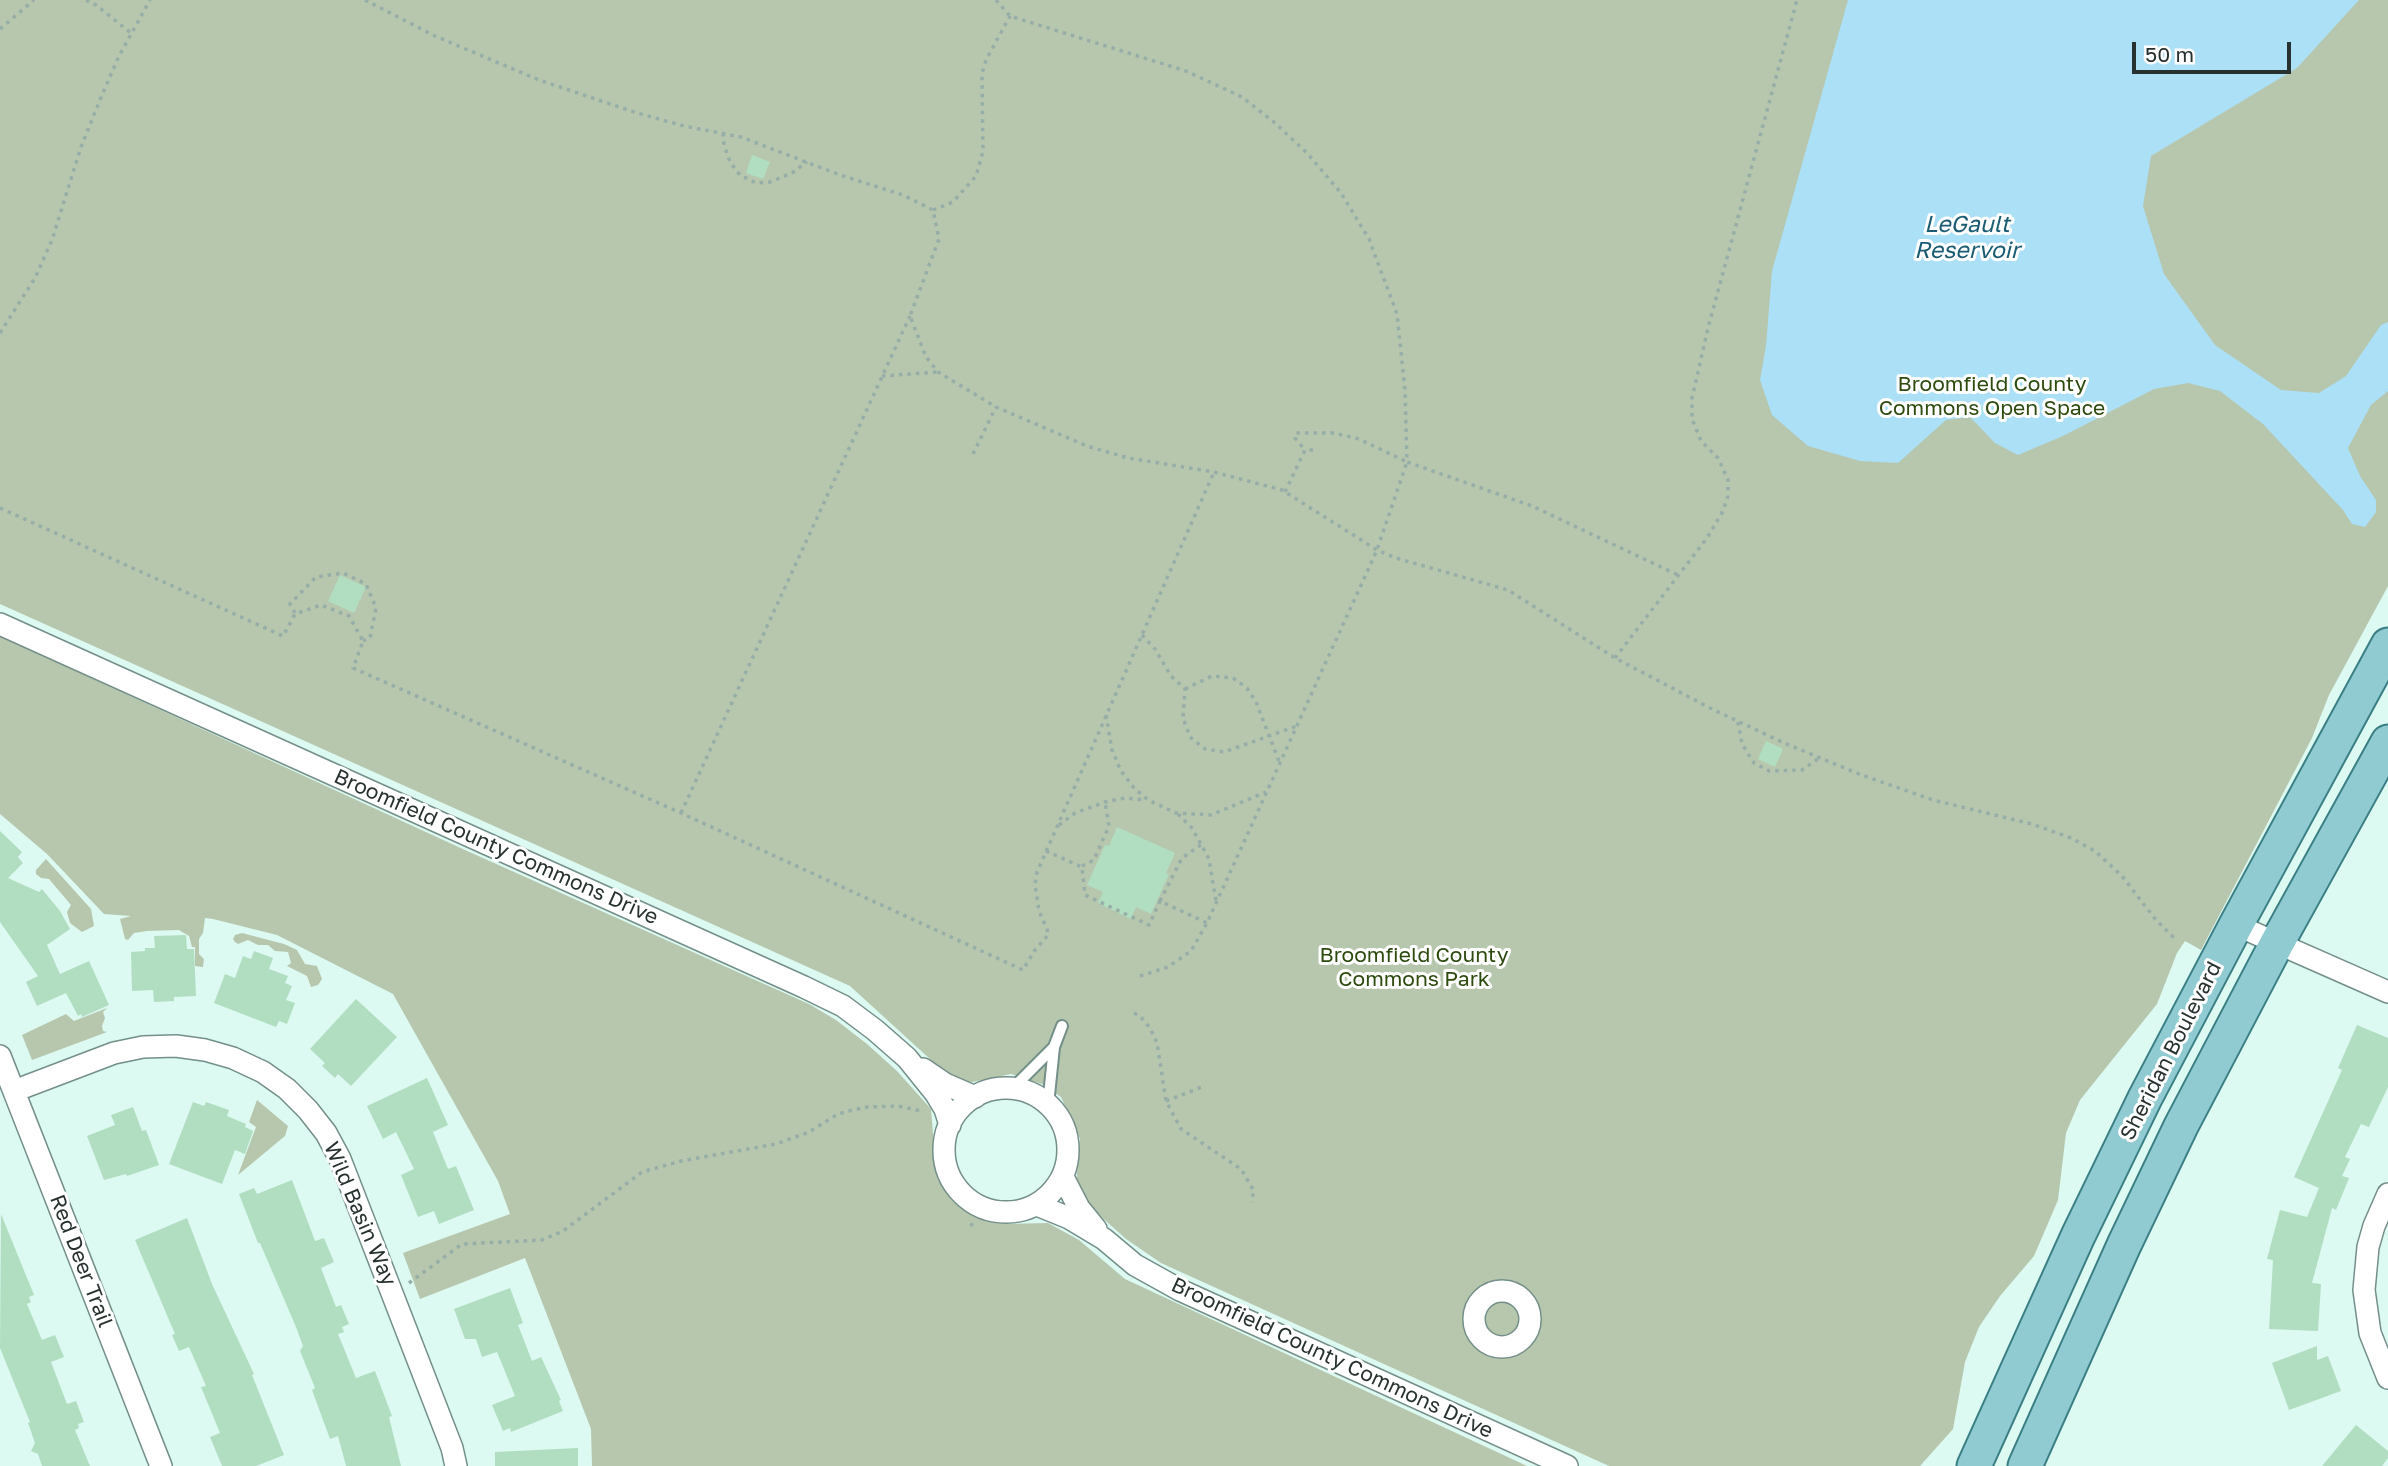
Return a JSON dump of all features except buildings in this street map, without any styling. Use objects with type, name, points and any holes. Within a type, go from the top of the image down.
[{"type":"main road","name":"Sheridan Boulevard","points":[[1974,1466],[2078,1236],[2145,1098],[2388,645]]},
{"type":"main road","name":"Sheridan Boulevard","points":[[2025,1466],[2124,1245],[2187,1115],[2277,943],[2388,742]]},
{"type":"street","name":"Broomfield County Commons Drive","points":[[0,624],[804,986],[853,1013],[907,1058],[936,1094],[950,1125]]},
{"type":"street","points":[[2236,925],[2388,992]]},
{"type":"street","name":"Wild Basin Way","points":[[14,1091],[114,1053],[143,1047],[176,1046],[233,1058],[263,1072],[287,1089],[306,1107],[326,1133],[340,1159],[452,1448],[456,1466]]},
{"type":"street","name":"Red Deer Trail","points":[[0,1056],[161,1466]]},
{"type":"street","points":[[907,1058],[945,1084],[975,1097]]},
{"type":"street","points":[[1012,1088],[1032,1094],[1048,1105],[1060,1119],[1069,1144],[1063,1177],[1052,1193],[1037,1205],[1006,1213],[981,1208],[970,1201],[952,1181],[947,1169],[944,1143],[960,1108],[993,1089],[1012,1088]]},
{"type":"street","name":"Broomfield County Commons Drive","points":[[1063,1177],[1079,1208],[1104,1239]]},
{"type":"street","points":[[2388,1194],[2368,1247],[2364,1290],[2370,1333],[2388,1378]]},
{"type":"street","name":"Broomfield County Commons Drive","points":[[1037,1205],[1069,1218],[1104,1239],[1135,1265],[1180,1290],[1567,1466]]},
{"type":"lane","points":[[1048,1105],[1054,1046],[1062,1026]]},
{"type":"lane","points":[[1012,1088],[1054,1046]]},
{"type":"path","points":[[0,29],[34,0]]},
{"type":"path","points":[[86,0],[131,33]]},
{"type":"path","points":[[0,333],[35,278],[52,240],[82,147],[119,56],[150,0]]},
{"type":"path","points":[[365,0],[435,36],[539,80],[637,113],[741,137],[807,163],[903,195],[933,210],[953,202],[976,176],[983,152],[982,74],[986,60],[1010,16]]},
{"type":"path","points":[[996,0],[1010,16],[1186,71],[1242,97],[1276,123],[1341,192],[1369,239],[1397,314],[1405,390],[1407,462],[1377,550],[1207,923],[1191,951],[1168,967],[1140,976]]},
{"type":"path","points":[[1615,658],[1707,538],[1723,511],[1728,496],[1728,480],[1718,458],[1701,441],[1692,419],[1692,398],[1708,328],[1797,0]]},
{"type":"path","points":[[723,133],[730,162],[740,175],[756,183],[770,182],[807,163]]},
{"type":"path","points":[[681,813],[923,287],[939,239],[933,210]]},
{"type":"path","points":[[910,316],[926,358],[938,372],[996,407],[1087,446],[1128,458],[1214,472],[1285,492],[1377,550],[1396,558],[1508,590],[1615,658],[1738,722],[1819,758],[1933,800],[2032,824],[2071,838],[2095,851],[2122,876],[2156,920],[2176,940]]},
{"type":"path","points":[[882,376],[938,372]]},
{"type":"path","points":[[973,454],[996,407]]},
{"type":"path","points":[[1313,450],[1306,450],[1295,438],[1296,433],[1334,433],[1359,439],[1407,462],[1532,506],[1678,575]]},
{"type":"path","points":[[1285,492],[1306,450]]},
{"type":"path","points":[[295,614],[290,604],[316,577],[343,573],[366,584],[376,608],[370,638],[363,641],[353,668],[681,813],[1023,970],[1049,934],[1039,911],[1035,884],[1037,872],[1214,472]]},
{"type":"path","points":[[0,508],[283,636],[295,614],[321,605],[349,616],[363,641]]},
{"type":"path","points":[[1142,635],[1155,649],[1171,676],[1185,689]]},
{"type":"path","points":[[1185,689],[1212,676],[1233,678],[1247,688],[1256,702],[1280,764]]},
{"type":"path","points":[[1185,689],[1183,718],[1190,737],[1205,749],[1224,752],[1297,726]]},
{"type":"path","points":[[1105,715],[1112,750],[1121,771],[1148,800],[1176,813],[1192,828],[1202,844],[1209,859],[1216,903]]},
{"type":"path","points":[[1738,722],[1742,744],[1754,763],[1769,771],[1802,770],[1819,758]]},
{"type":"path","points":[[1176,813],[1211,815],[1268,791]]},
{"type":"path","points":[[1057,826],[1075,813],[1105,802],[1125,798],[1148,800]]},
{"type":"path","points":[[1082,867],[1094,860],[1109,826],[1105,802]]},
{"type":"path","points":[[1082,867],[1085,895],[1149,925],[1182,858],[1202,844]]},
{"type":"path","points":[[1046,850],[1082,867]]},
{"type":"path","points":[[1160,901],[1207,923]]},
{"type":"path","points":[[1134,1013],[1150,1028],[1157,1043],[1166,1101],[1181,1129],[1241,1169],[1254,1191],[1251,1202]]},
{"type":"path","points":[[1166,1101],[1202,1087]]},
{"type":"path","points":[[394,1297],[462,1244],[541,1240],[563,1231],[642,1172],[681,1161],[776,1144],[809,1132],[838,1114],[853,1110],[898,1106],[921,1111]]},
{"type":"path","points":[[970,1224],[977,1227]]},
{"type":"green space","points":[[0,0],[2388,0],[2388,586],[2329,695],[2312,738],[2201,950],[2185,941],[2177,953],[2157,1004],[2080,1100],[2066,1133],[2058,1200],[2034,1256],[2000,1296],[1979,1327],[1965,1362],[1953,1429],[1920,1466],[1609,1466],[1161,1263],[1126,1239],[1087,1204],[1076,1185],[1080,1139],[1061,1097],[1042,1084],[1011,1074],[963,1084],[942,1070],[850,986],[0,604]]},
{"type":"green space","points":[[0,636],[465,850],[809,1004],[836,1020],[867,1044],[897,1071],[931,1109],[936,1169],[952,1201],[1004,1224],[1048,1223],[1079,1240],[1125,1279],[1527,1466],[592,1466],[591,1429],[525,1258],[420,1299],[403,1253],[510,1214],[498,1181],[393,994],[277,935],[213,919],[205,918],[203,933],[199,939],[199,954],[204,959],[203,967],[195,966],[195,947],[192,947],[189,936],[179,930],[134,933],[128,940],[125,939],[120,919],[131,916],[104,914],[47,854],[0,814]]},
{"type":"green space","points":[[46,859],[91,909],[94,926],[82,932],[70,923],[67,912],[71,905],[49,879],[36,874],[36,870]]},
{"type":"green space","points":[[242,933],[297,950],[305,964],[317,966],[322,979],[318,985],[311,987],[307,976],[287,966],[291,963],[288,952],[275,951],[268,945],[258,945],[248,940],[238,944],[233,939],[235,935]]},
{"type":"green space","points":[[107,1008],[103,1012],[105,1018],[102,1026],[103,1031],[107,1032],[32,1060],[22,1035],[66,1014],[74,1021]]},
{"type":"green space","points":[[257,1100],[288,1126],[285,1136],[238,1175],[256,1127],[249,1122]]},
{"type":"water","name":"LeGault Reservoir","points":[[1848,0],[2359,0],[2297,68],[2151,156],[2143,206],[2164,274],[2215,345],[2281,390],[2319,393],[2346,376],[2381,325],[2388,322],[2388,391],[2371,405],[2348,448],[2360,476],[2376,500],[2376,512],[2365,527],[2352,524],[2343,510],[2263,424],[2220,391],[2188,383],[2154,389],[2065,435],[2018,455],[1995,443],[1970,417],[1946,420],[1898,463],[1860,461],[1808,446],[1772,415],[1760,380],[1766,346],[1772,271]]},
{"type":"park label","name":"Broomfield County Commons Open Space","points":[[1992,396]]},
{"type":"park label","name":"Broomfield County Commons Park","points":[[1414,967]]}]
